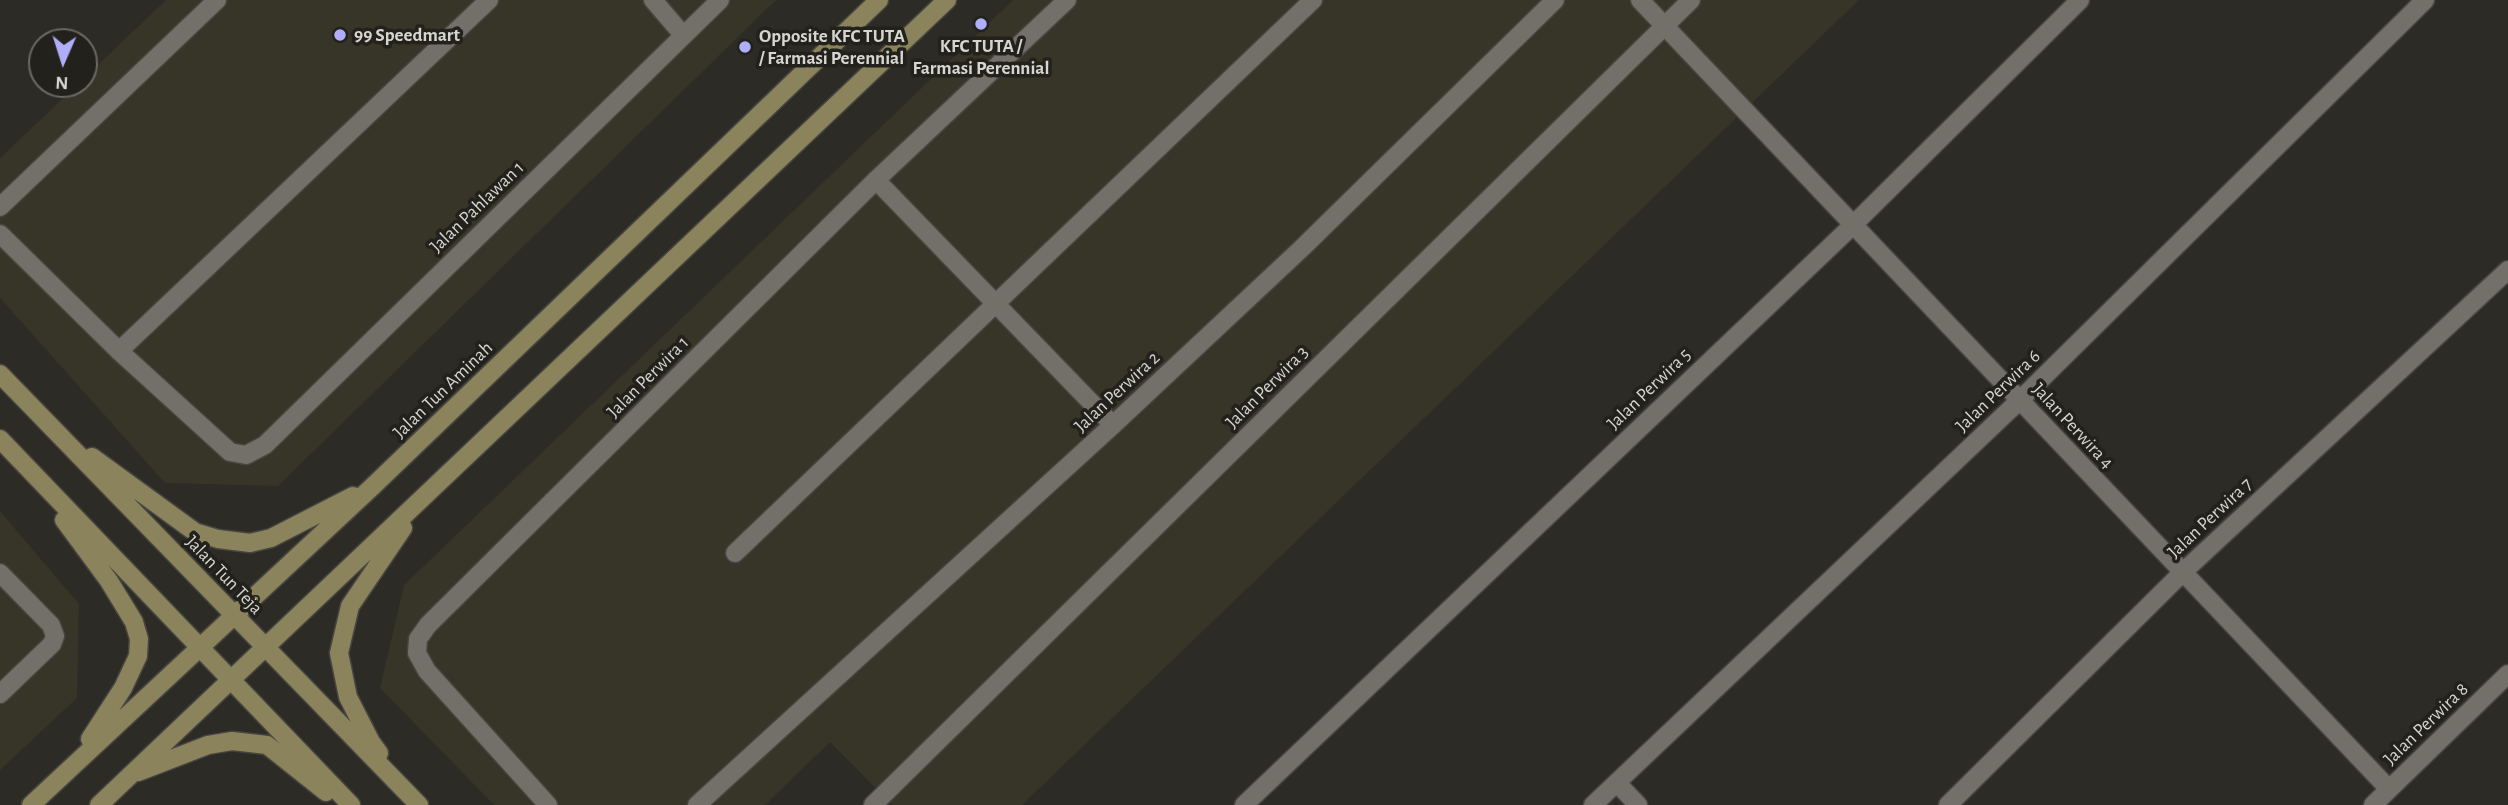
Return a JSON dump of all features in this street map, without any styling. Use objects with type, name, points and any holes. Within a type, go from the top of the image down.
[{"type":"main road","name":"Jalan Tun Aminah","points":[[31,805],[372,487],[879,0]]},
{"type":"main road","points":[[99,805],[947,0]]},
{"type":"main road","name":"Jalan Tun Teja","points":[[0,374],[419,805]]},
{"type":"main road","points":[[51,427],[195,532],[218,539],[250,543],[271,538],[372,487]]},
{"type":"main road","points":[[0,439],[351,805]]},
{"type":"main road","points":[[24,464],[109,581],[134,622],[139,639],[138,656],[122,688],[70,768]]},
{"type":"main road","points":[[419,805],[371,742],[348,696],[339,653],[350,606],[423,499]]},
{"type":"main road","points":[[129,775],[208,746],[232,741],[267,745],[342,805]]},
{"type":"street","points":[[0,207],[217,0]]},
{"type":"street","points":[[0,234],[119,351],[489,0]]},
{"type":"street","points":[[653,0],[684,35]]},
{"type":"street","name":"Jalan Pahlawan 1","points":[[119,351],[230,452],[246,454],[265,444],[720,0]]},
{"type":"street","name":"Jalan Perwira 1","points":[[548,805],[427,671],[417,653],[418,639],[428,625],[876,180],[1067,0]]},
{"type":"street","points":[[735,553],[1313,0]]},
{"type":"street","name":"Jalan Perwira 2","points":[[697,805],[1113,425],[1302,248],[1555,0]]},
{"type":"street","name":"Jalan Perwira 4","points":[[1640,0],[2389,789]]},
{"type":"street","name":"Jalan Perwira 3","points":[[873,805],[1691,0]]},
{"type":"street","name":"Jalan Perwira 5","points":[[1244,805],[1853,225],[2080,0]]},
{"type":"street","name":"Jalan Perwira 6","points":[[1593,805],[2020,400],[2425,0]]},
{"type":"street","points":[[876,180],[1113,425]]},
{"type":"street","name":"Jalan Perwira 7","points":[[1948,805],[2183,572],[2508,270]]},
{"type":"street","points":[[0,573],[51,625],[55,636],[52,644],[0,694]]},
{"type":"street","name":"Jalan Perwira 8","points":[[2373,805],[2508,674]]},
{"type":"street","points":[[1617,783],[1638,805]]},
{"type":"shaded area","points":[[166,0],[776,0],[278,486],[165,483],[0,298],[0,158],[63,98],[98,98],[98,65]]},
{"type":"shaded area","points":[[1013,0],[1859,0],[1022,805],[892,805],[830,742],[765,805],[494,805],[380,688],[404,585]]},
{"type":"shaded area","points":[[0,511],[79,604],[77,698],[0,770]]},
{"type":"place","name":"KFC TUTA / Farmasi Perennial","points":[[981,24]]},
{"type":"place","name":"99 Speedmart","points":[[340,35]]},
{"type":"place","name":"Opposite KFC TUTA / Farmasi Perennial","points":[[745,47]]}]
